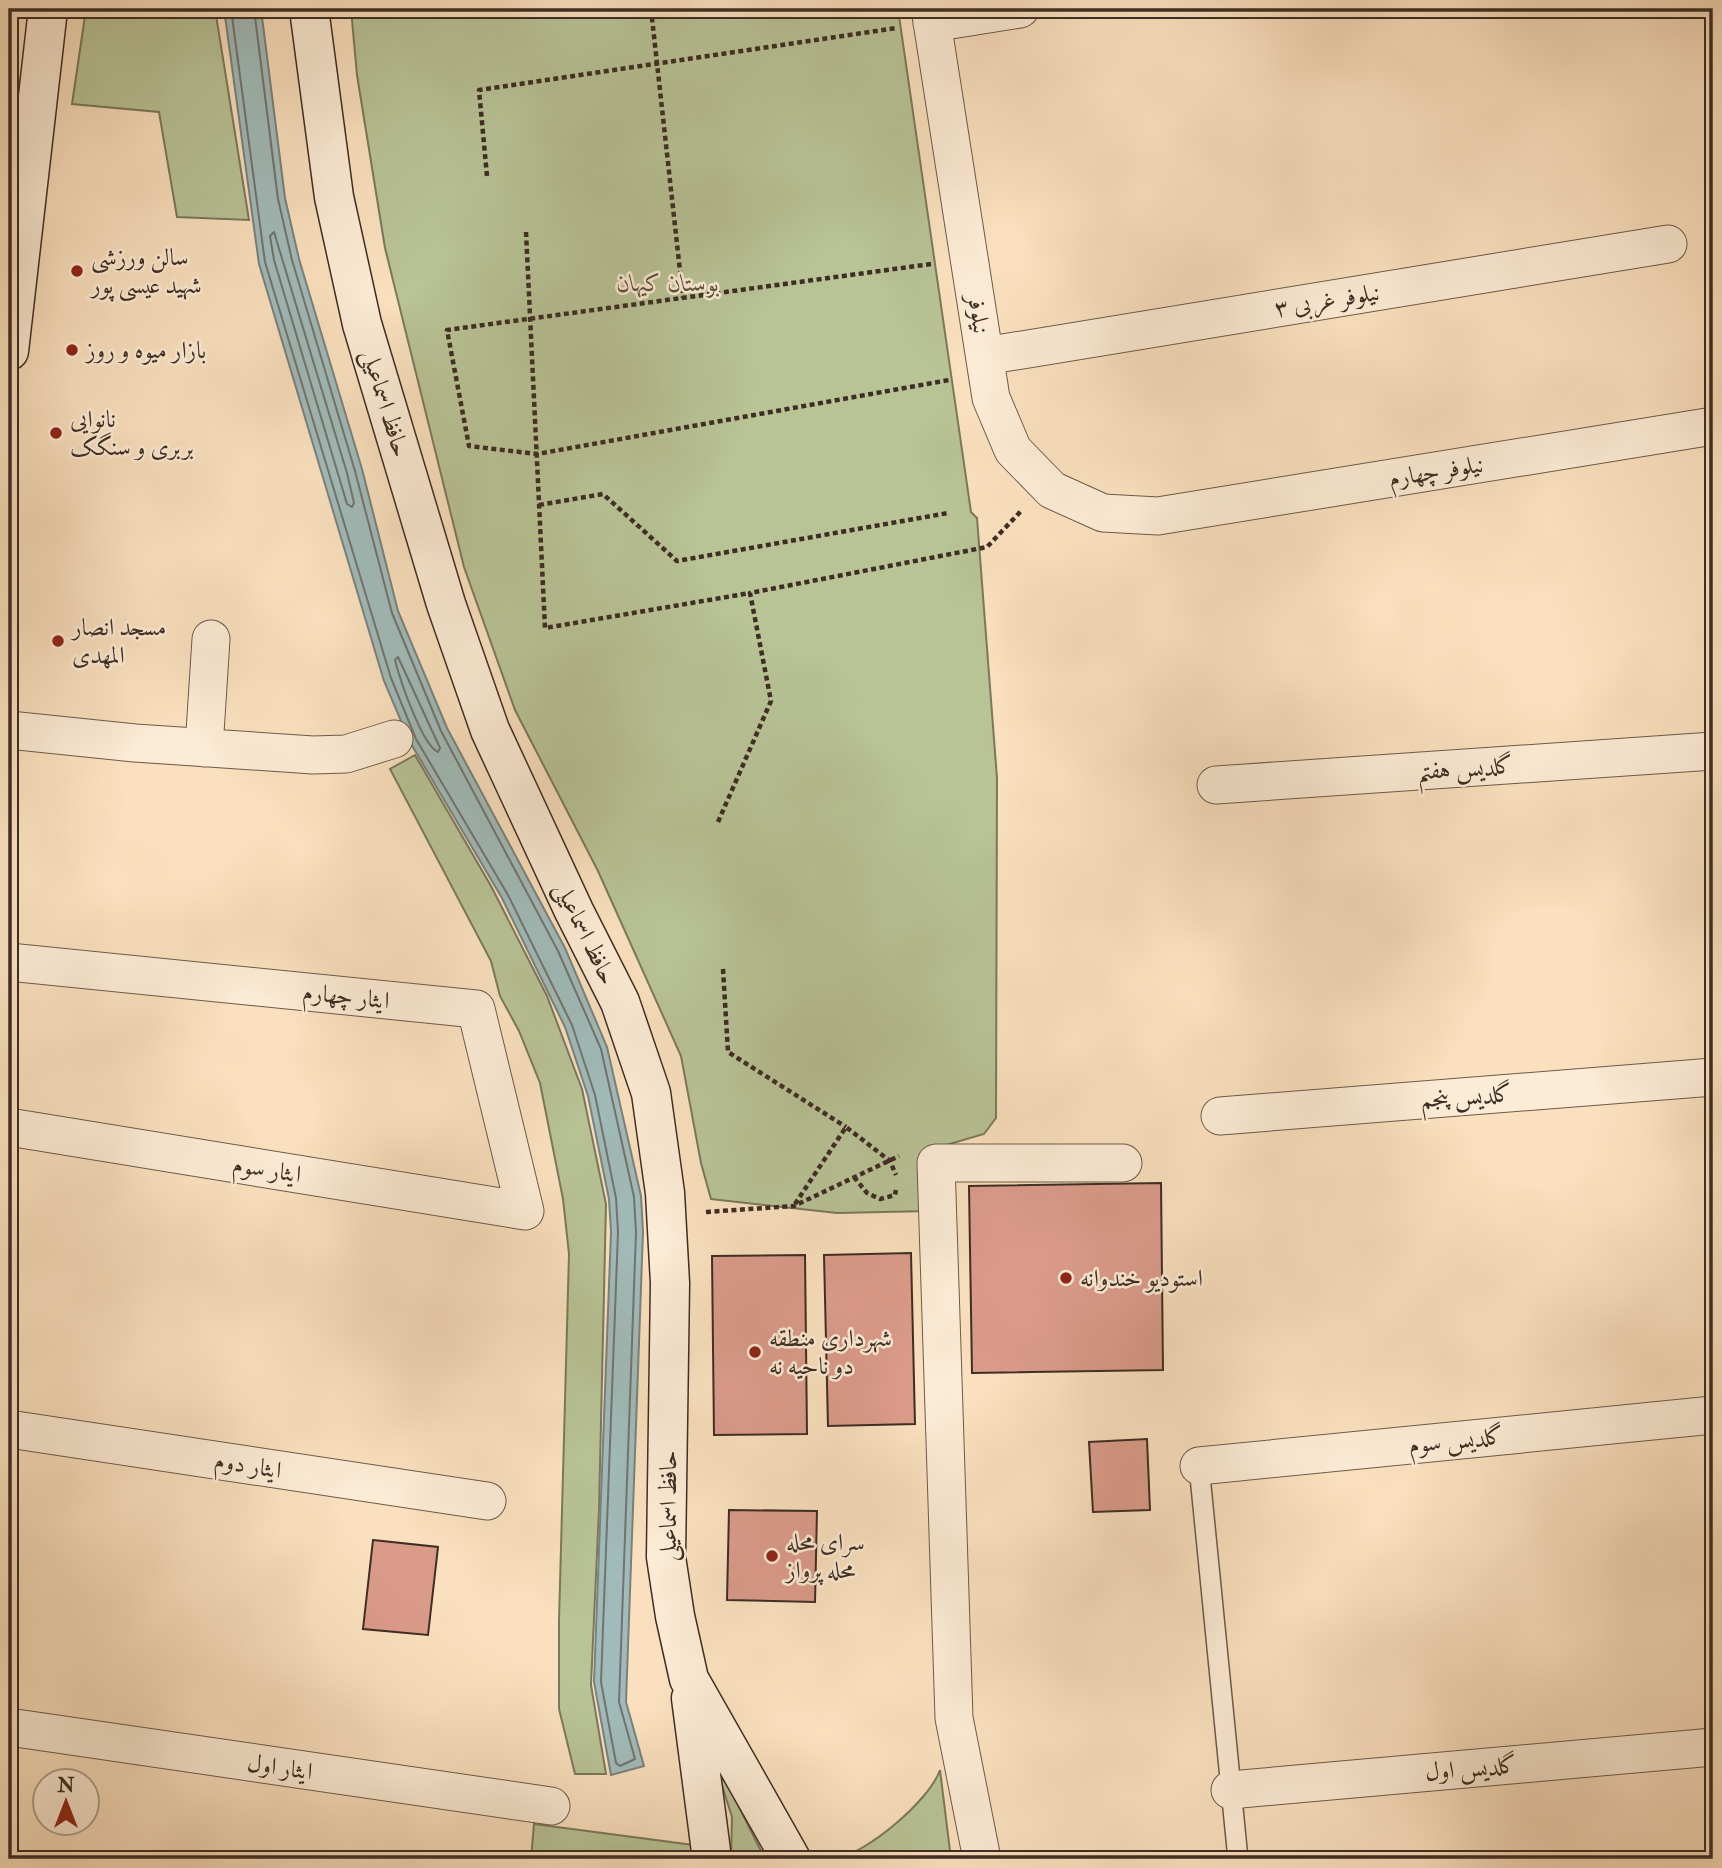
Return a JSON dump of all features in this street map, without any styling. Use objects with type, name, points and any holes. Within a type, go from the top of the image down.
[{"type":"street","points":[[9,351],[48,9]]},
{"type":"street","name":"حافظ اسماعیلی","points":[[309,9],[334,197],[370,351],[446,604],[490,730],[574,911],[620,1002],[638,1051],[659,1134],[666,1215],[670,1283],[666,1558],[688,1679],[791,1859]]},
{"type":"street","points":[[931,16],[1020,9]]},
{"type":"street","name":"نیلوفر","points":[[931,16],[991,398],[1013,450],[1047,485],[1103,513],[1158,516]]},
{"type":"street","name":"نیلوفر غربی ۳","points":[[986,364],[1668,243]]},
{"type":"street","name":"نیلوفر چهارم","points":[[1158,516],[1713,426]]},
{"type":"street","points":[[204,748],[211,639]]},
{"type":"street","points":[[9,730],[313,755],[346,754],[394,740]]},
{"type":"street","name":"گلدیس هفتم","points":[[1216,785],[1713,751]]},
{"type":"street","name":"ایثار چهارم","points":[[9,962],[476,1009],[525,1211]]},
{"type":"street","name":"گلدیس پنجم","points":[[1220,1116],[1713,1077]]},
{"type":"street","name":"ایثار سوم","points":[[9,1128],[525,1211]]},
{"type":"street","points":[[982,1859],[954,1718],[936,1163],[1123,1163]]},
{"type":"street","name":"گلدیس سوم","points":[[1199,1466],[1713,1415]]},
{"type":"street","name":"ایثار دوم","points":[[9,1429],[487,1501]]},
{"type":"street","points":[[688,1679],[712,1859]]},
{"type":"street","name":"ایثار اول","points":[[9,1727],[551,1806]]},
{"type":"street","name":"گلدیس اول","points":[[1230,1790],[1713,1746]]},
{"type":"lane","points":[[1199,1466],[1238,1859]]},
{"type":"path","points":[[651,9],[683,298]]},
{"type":"path","points":[[487,176],[479,90],[657,64],[931,16]]},
{"type":"path","points":[[526,232],[545,628],[750,593],[987,547],[1047,485]]},
{"type":"path","points":[[970,259],[447,330],[469,446],[537,454],[986,364]]},
{"type":"path","points":[[539,505],[603,494],[677,561],[948,513]]},
{"type":"path","points":[[718,822],[771,701],[750,593]]},
{"type":"path","points":[[723,969],[728,1052],[846,1128],[890,1161],[898,1179],[895,1195],[880,1199],[867,1193],[855,1177]]},
{"type":"path","points":[[794,1206],[846,1128]]},
{"type":"path","points":[[666,1215],[794,1206],[901,1155],[936,1163]]},
{"type":"green space","points":[[86,9],[215,9],[249,220],[177,217],[159,112],[72,104]]},
{"type":"green space","name":"بوستان کیهان","points":[[351,9],[898,9],[971,512],[977,518],[997,778],[996,1118],[984,1134],[929,1150],[930,1211],[837,1213],[711,1199],[701,1163],[681,1056],[598,871],[515,710],[464,567],[385,248],[357,75]]},
{"type":"green space","points":[[415,755],[491,886],[547,996],[582,1089],[606,1204],[599,1509],[591,1685],[606,1774],[575,1774],[559,1709],[569,1254],[563,1199],[540,1083],[519,1031],[500,996],[491,961],[390,769]]},
{"type":"green space","points":[[711,1751],[765,1859],[731,1859],[732,1817]]},
{"type":"green space","points":[[940,1770],[951,1859],[836,1859],[864,1846],[896,1824],[924,1796]]},
{"type":"green space","points":[[534,1824],[693,1845],[695,1859],[531,1859]]},
{"type":"water","points":[[224,9],[261,9],[285,198],[299,259],[362,469],[398,611],[447,728],[565,948],[607,1047],[641,1196],[643,1232],[626,1702],[644,1766],[611,1775],[594,1682],[611,1232],[609,1199],[588,1096],[565,1027],[502,898],[410,742],[384,681],[259,264]]},
{"type":"building","name":"استودیو خندوانه","points":[[1161,1183],[1163,1370],[972,1373],[969,1186]]},
{"type":"building","points":[[911,1253],[915,1424],[828,1426],[824,1255]]},
{"type":"building","points":[[805,1255],[807,1434],[714,1435],[712,1256]]},
{"type":"building","points":[[1147,1439],[1150,1510],[1093,1512],[1089,1442]]},
{"type":"building","name":"سرای محله محله پرواز","points":[[729,1510],[817,1511],[815,1602],[727,1600]]},
{"type":"building","points":[[373,1540],[438,1547],[428,1635],[363,1629]]},
{"type":"place","name":"سالن ورزشی شهید عیسی پور","points":[[77,271]]},
{"type":"place","name":"بازار میوه و روز","points":[[72,350]]},
{"type":"place","name":"نانوایی بربری و سنگک","points":[[56,433]]},
{"type":"place","name":"مسجد انصار المهدی","points":[[58,641]]},
{"type":"place","name":"استودیو خندوانه","points":[[1066,1278]]},
{"type":"place","name":"شهرداری منطقه دو ناحیه نه","points":[[755,1352]]},
{"type":"place","name":"سرای محله محله پرواز","points":[[772,1556]]}]
